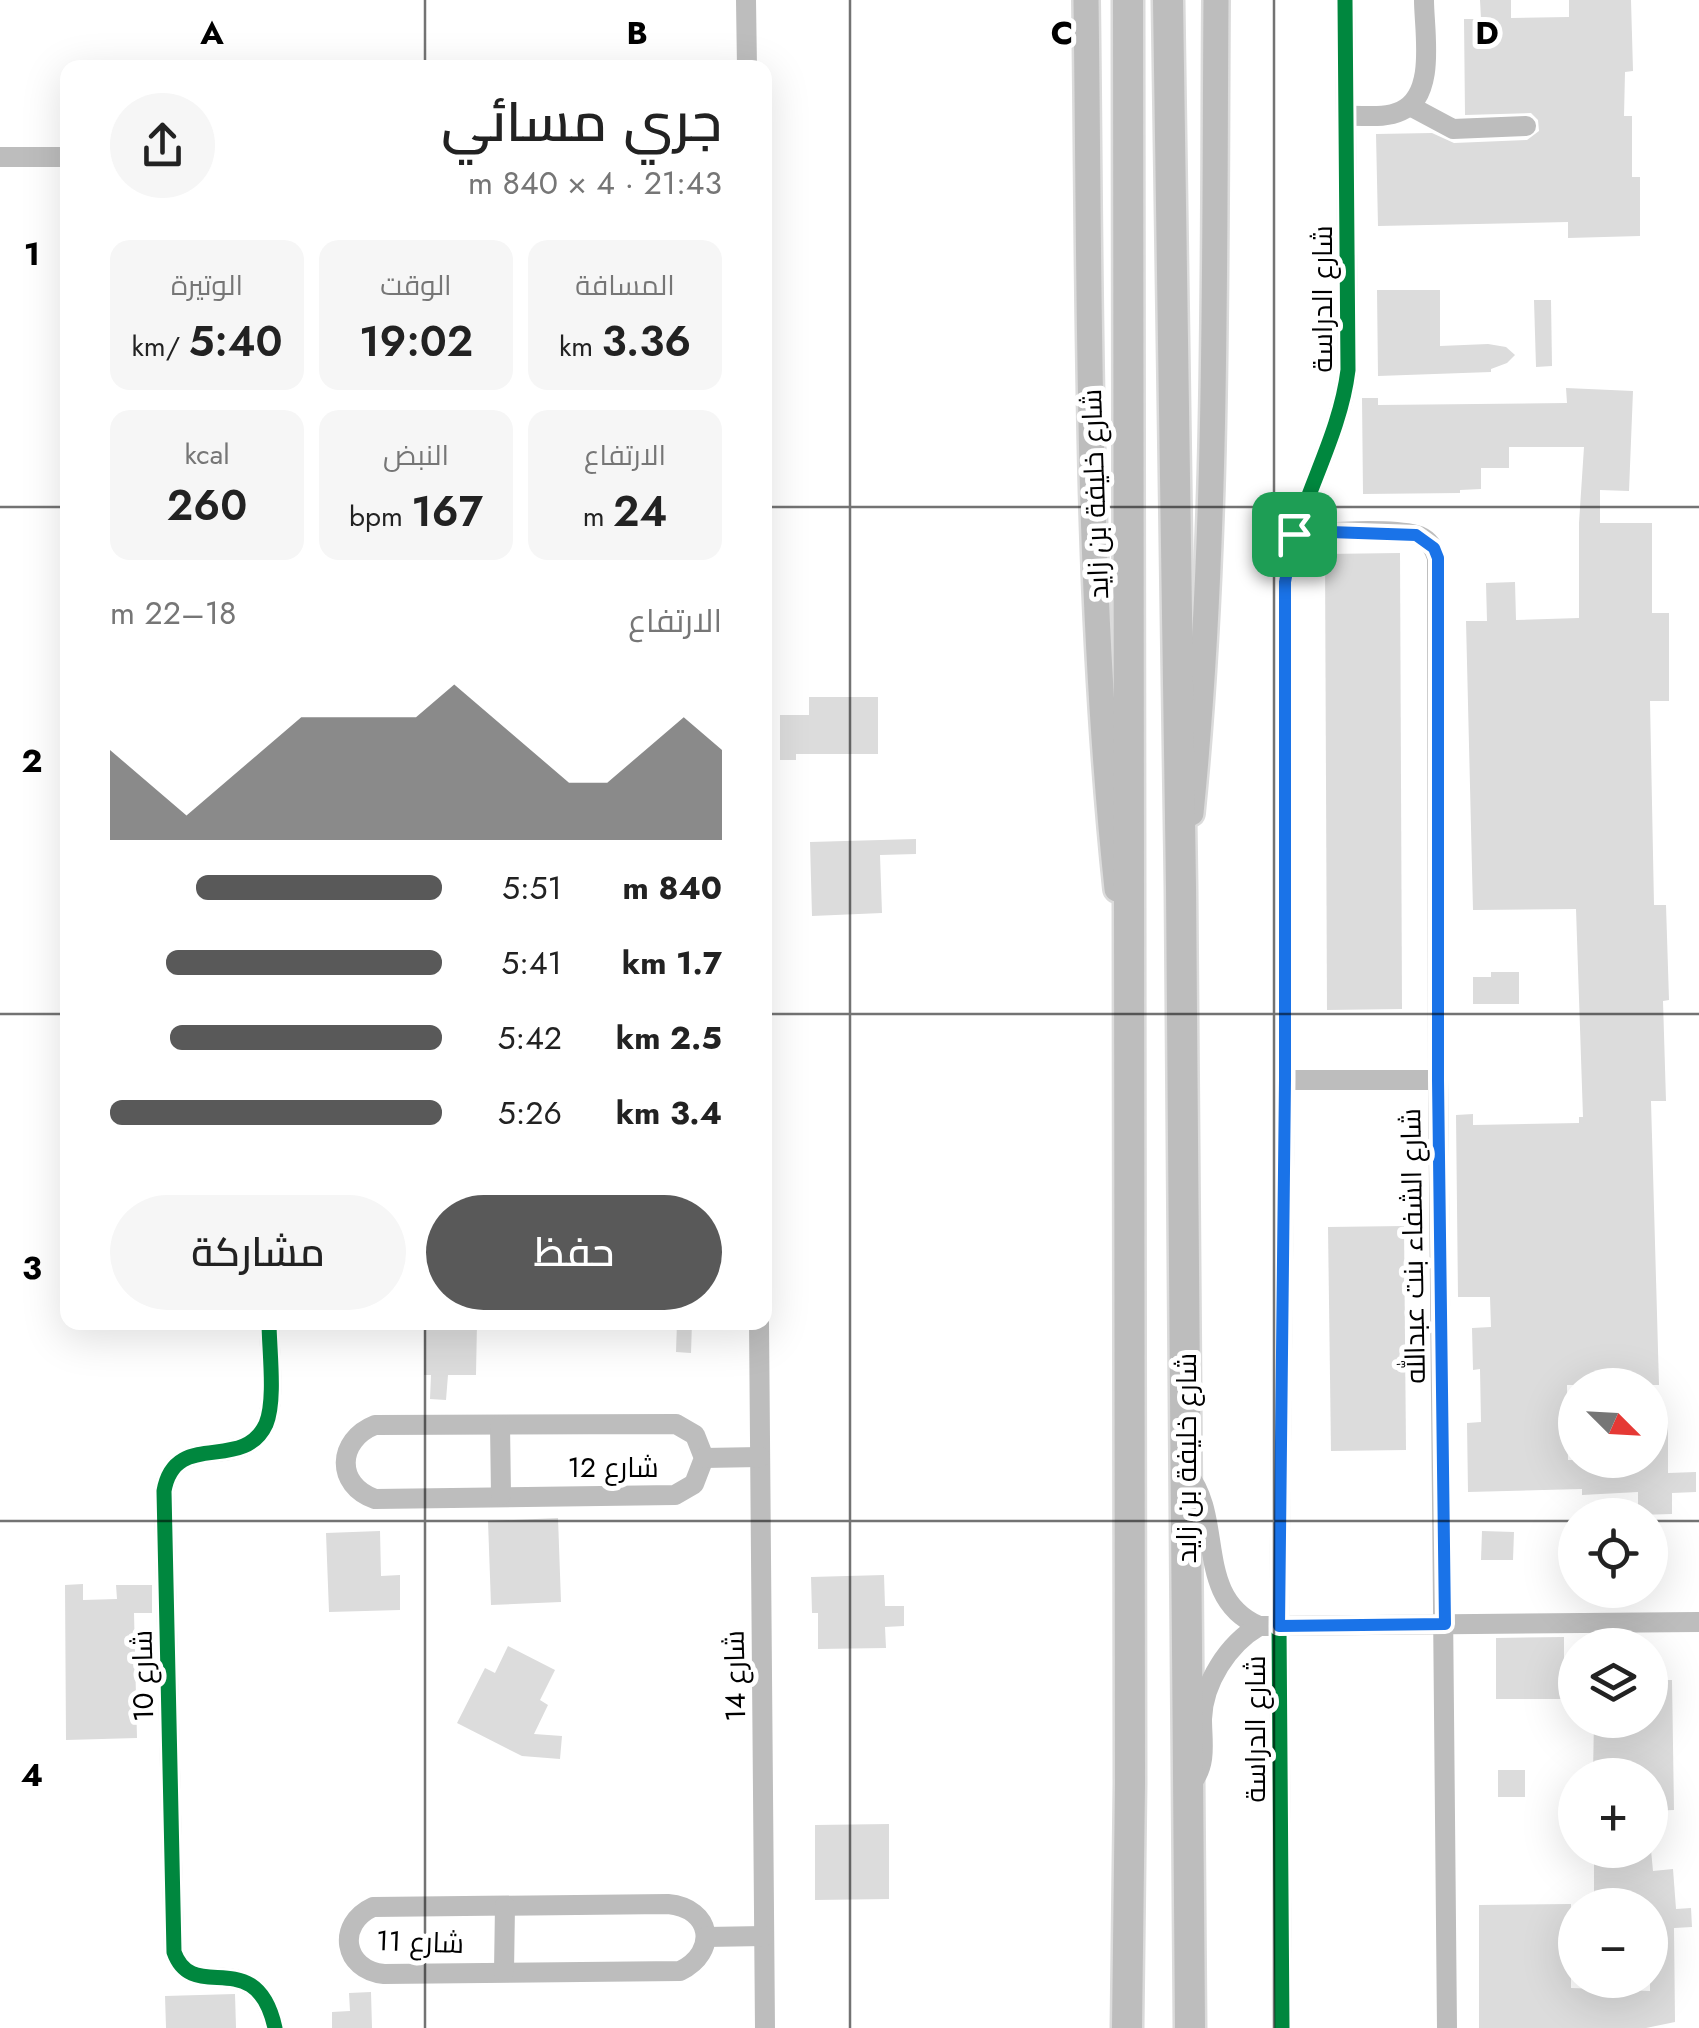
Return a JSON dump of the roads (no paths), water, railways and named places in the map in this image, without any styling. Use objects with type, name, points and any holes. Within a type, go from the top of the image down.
[{"type":"highway","name":"شارع خليفة بن زايد","points":[[1126,2028],[1130,1784],[1128,0]]},
{"type":"highway","name":"شارع خليفة بن زايد","points":[[1168,0],[1181,887],[1190,2028]]},
{"type":"main road","name":"شارع خليفة بن زايد","points":[[1086,0],[1092,474],[1107,776],[1130,986]]},
{"type":"main road","name":"شارع خليفة بن زايد","points":[[1181,887],[1203,663],[1214,348],[1216,0]]},
{"type":"street","points":[[746,0],[747,60]]},
{"type":"street","name":"شارع الدراسة","points":[[1282,2028],[1269,1626],[1285,1080],[1284,602],[1294,534],[1338,422],[1348,370],[1345,0]]},
{"type":"street","points":[[1346,116],[1390,114],[1410,106],[1424,78],[1424,0]]},
{"type":"street","points":[[1410,106],[1453,129],[1526,126]]},
{"type":"street","points":[[0,157],[60,157]]},
{"type":"street","name":"شارع الشفاء بنت عبدالله","points":[[1294,534],[1416,535],[1434,548],[1438,558],[1438,1080],[1447,2028]]},
{"type":"street","points":[[1285,1080],[1438,1080]]},
{"type":"street","name":"شارع 10","points":[[269,1330],[269,1409],[264,1427],[245,1446],[194,1454],[179,1462],[168,1475],[164,1500],[174,1952],[189,1973],[238,1979],[260,1990],[275,2028]]},
{"type":"street","name":"شارع 14","points":[[759,1330],[765,2028]]},
{"type":"street","name":"شارع 12","points":[[676,1424],[694,1435],[704,1458],[694,1484],[675,1494],[374,1498],[355,1488],[348,1479],[345,1456],[355,1436],[375,1425],[676,1424]]},
{"type":"street","points":[[500,1425],[501,1495]]},
{"type":"street","points":[[704,1458],[760,1457]]},
{"type":"street","points":[[1186,1472],[1203,1501],[1210,1555],[1223,1594],[1240,1615],[1269,1626],[1699,1622]]},
{"type":"street","points":[[1188,1786],[1202,1765],[1202,1709],[1214,1678],[1234,1644],[1269,1626]]},
{"type":"street","name":"شارع 11","points":[[683,1905],[696,1913],[706,1937],[702,1954],[680,1971],[373,1973],[354,1961],[348,1940],[355,1919],[373,1907],[683,1905]]},
{"type":"street","name":"شارع 11","points":[[504,1971],[506,1906]]},
{"type":"street","points":[[706,1937],[764,1936]]}]
